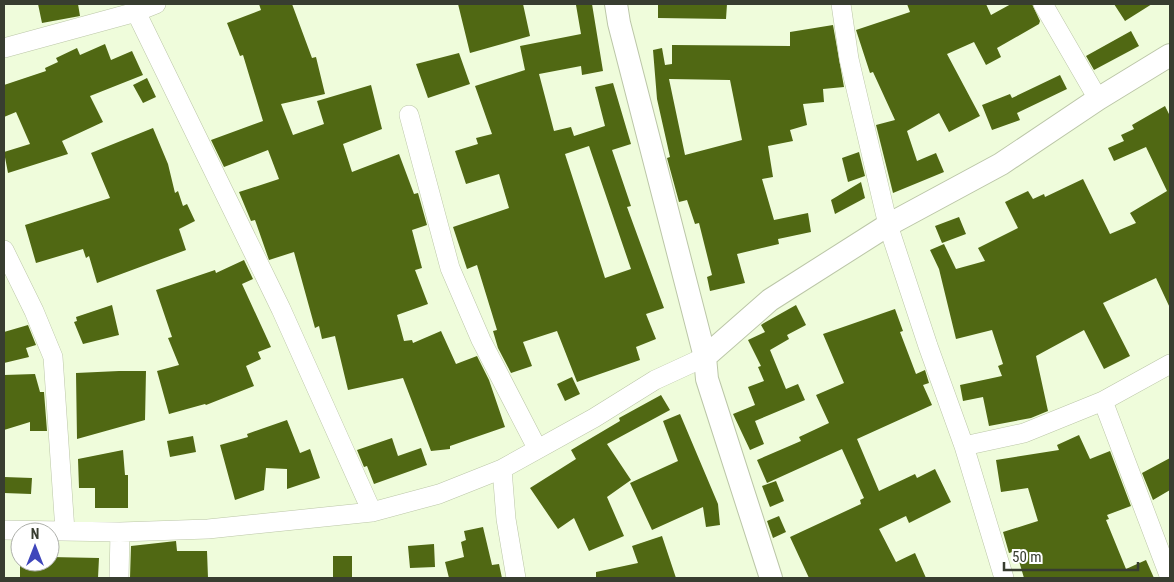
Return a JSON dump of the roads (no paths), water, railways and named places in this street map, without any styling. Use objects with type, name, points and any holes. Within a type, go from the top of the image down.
[{"type":"street","points":[[4,48],[136,12],[156,4]]},
{"type":"street","points":[[616,4],[619,23],[705,357],[707,380],[770,578]]},
{"type":"street","points":[[841,4],[849,59],[888,225],[928,346],[964,446],[1004,578]]},
{"type":"street","points":[[1043,4],[1098,99]]},
{"type":"street","points":[[136,12],[281,309],[372,512]]},
{"type":"street","points":[[4,530],[120,532],[208,529],[372,512],[439,494],[502,469],[594,418],[655,380],[705,357],[770,300],[888,225],[1001,164],[1098,99],[1170,55]]},
{"type":"street","points":[[409,115],[450,268],[481,340],[537,448]]},
{"type":"street","points":[[4,250],[34,311],[53,358],[65,531]]},
{"type":"street","points":[[964,446],[1024,433],[1103,401],[1170,364]]},
{"type":"street","points":[[1103,401],[1170,578]]},
{"type":"street","points":[[502,469],[506,519],[516,578]]},
{"type":"street","points":[[119,578],[120,532]]}]
